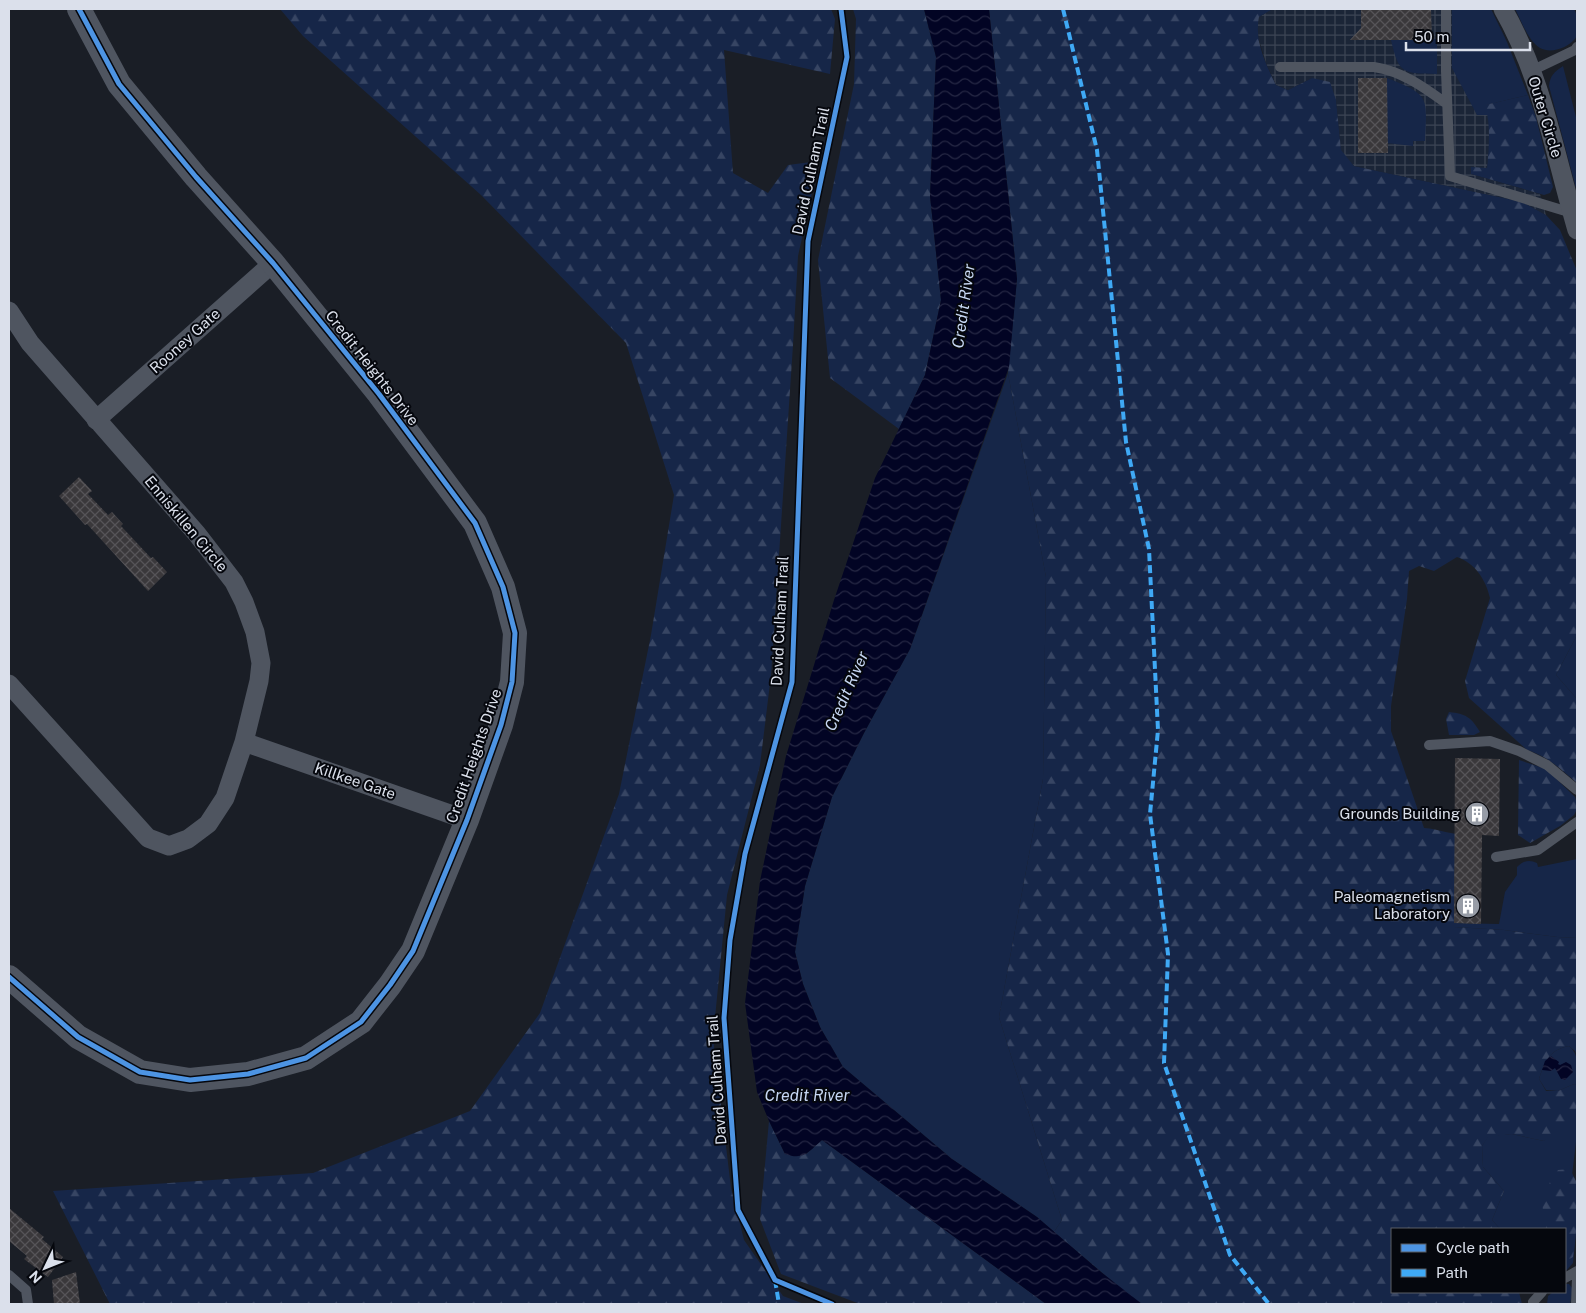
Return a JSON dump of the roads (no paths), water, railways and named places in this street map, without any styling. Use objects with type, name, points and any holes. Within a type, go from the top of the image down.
[{"type":"street","name":"Credit Heights Drive","points":[[9,977],[78,1037],[140,1072],[190,1080],[248,1074],[306,1058],[361,1022],[404,966],[413,951],[467,820],[501,725],[512,682],[515,633],[503,587],[475,523],[379,394],[274,263],[196,177],[118,84],[79,9]]},
{"type":"street","name":"Outer Circle","points":[[1503,9],[1531,71],[1547,114],[1575,221]]},
{"type":"street","name":"Rooney Gate","points":[[96,420],[274,263]]},
{"type":"street","name":"Enniskillen Circle","points":[[9,311],[30,343],[197,534],[234,582],[255,632],[261,662],[259,681],[244,742],[225,798],[208,824],[188,838],[168,846],[148,838],[9,684]]},
{"type":"street","name":"Killkee Gate","points":[[244,742],[467,820]]},
{"type":"lane","points":[[1446,9],[1450,176],[1575,221]]},
{"type":"lane","points":[[1531,71],[1577,47]]},
{"type":"lane","points":[[1280,67],[1374,67],[1387,69],[1424,87],[1447,104]]},
{"type":"lane","points":[[1428,745],[1490,741],[1519,751],[1547,765],[1577,790]]},
{"type":"lane","points":[[1496,857],[1538,850],[1577,822]]},
{"type":"lane","points":[[1566,1277],[1577,1271]]},
{"type":"lane","points":[[9,1275],[26,1290],[28,1304]]},
{"type":"lane","points":[[1576,1304],[1577,1278]]},
{"type":"lane","points":[[1534,1304],[1533,1302],[1541,1293]]},
{"type":"water","name":"Credit River","points":[[924,9],[989,9],[1017,279],[1009,367],[910,649],[864,733],[832,797],[805,886],[795,952],[803,984],[820,1027],[843,1067],[952,1159],[1037,1217],[1101,1272],[1142,1304],[1046,1304],[822,1140],[802,1156],[785,1154],[757,1092],[745,1003],[760,881],[786,756],[834,600],[875,478],[925,375],[941,300],[930,196],[936,57]]},
{"type":"water","points":[[1551,1056],[1560,1065],[1566,1062],[1571,1065],[1573,1072],[1565,1080],[1561,1079],[1555,1068],[1551,1071],[1542,1070],[1545,1061]]},
{"type":"place","name":"Grounds Building","points":[[1477,814]]},
{"type":"place","name":"Paleomagnetism Laboratory","points":[[1468,906]]}]
